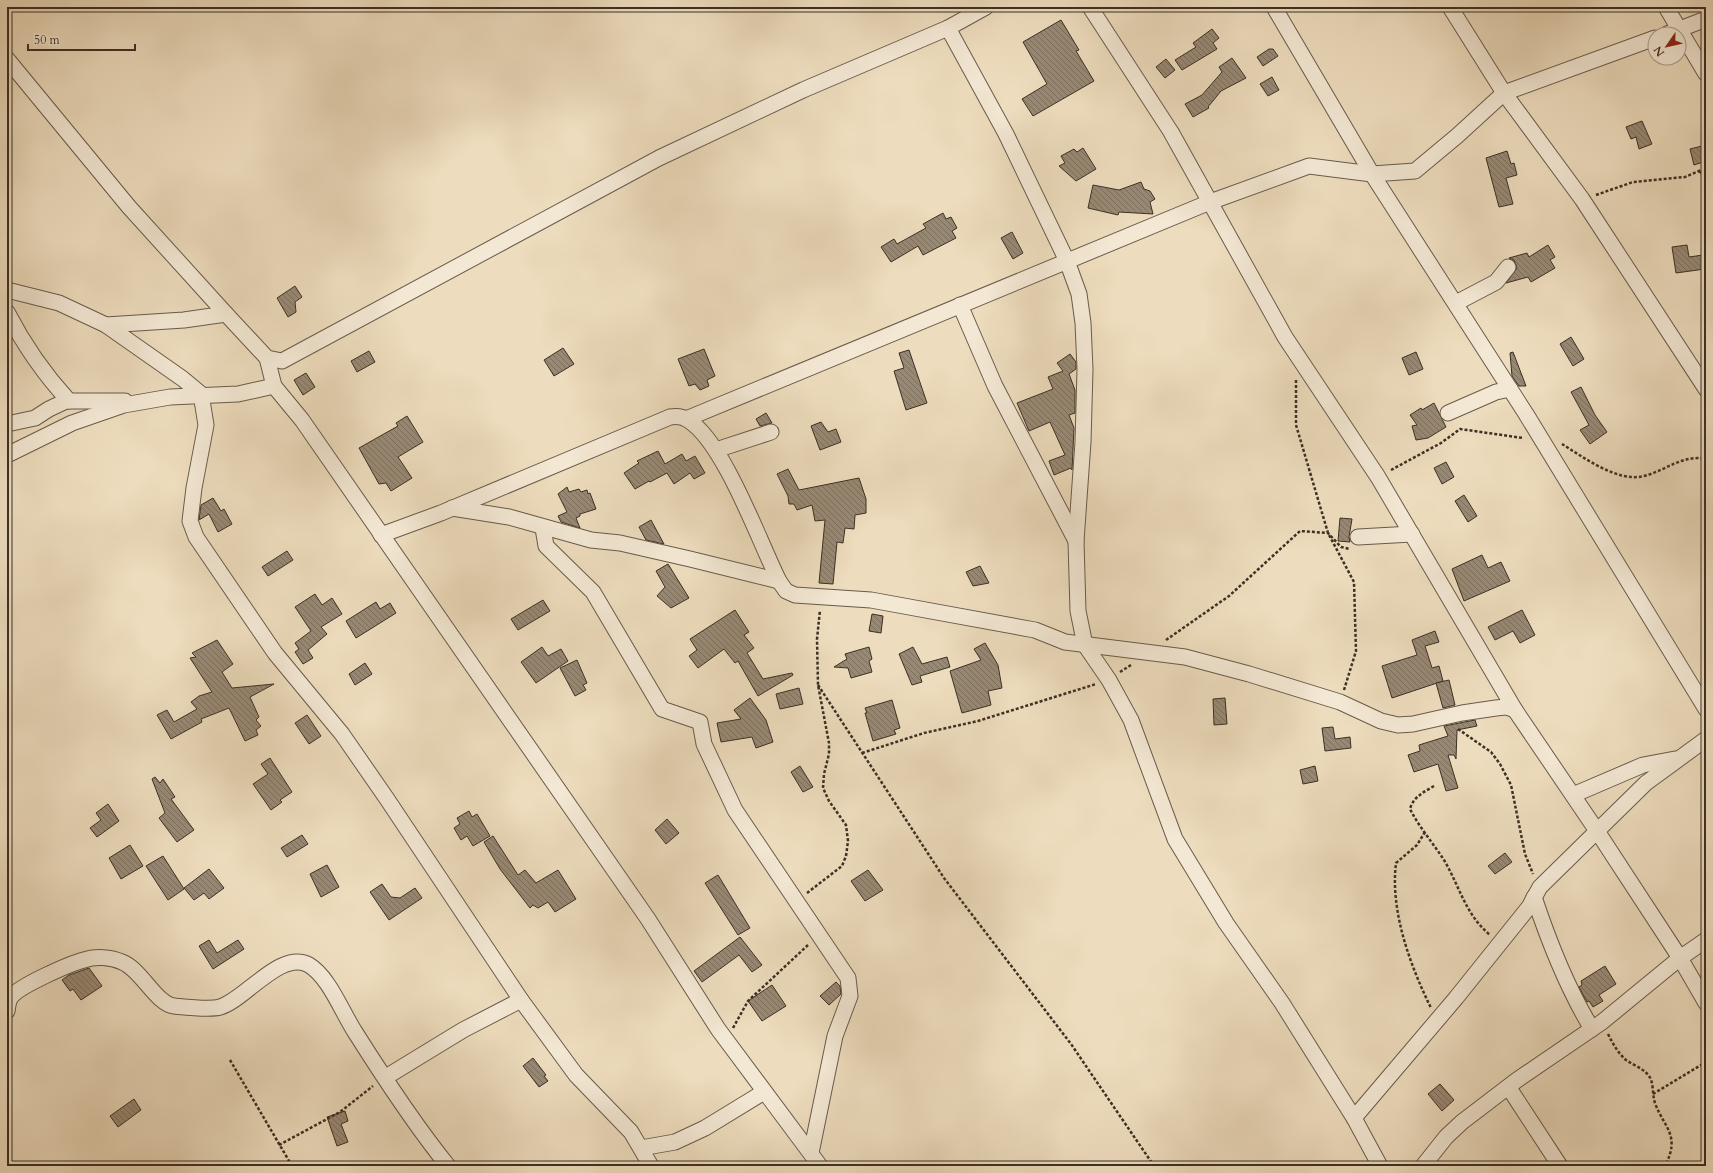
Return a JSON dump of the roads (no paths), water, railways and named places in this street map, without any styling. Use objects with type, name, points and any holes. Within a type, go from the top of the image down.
[{"type":"street","points":[[267,358],[282,361],[292,357],[658,158],[796,93],[948,28],[986,7]]},
{"type":"street","points":[[1090,7],[1171,132],[1285,337],[1378,477],[1515,710],[1597,831],[1680,958],[1706,1003]]},
{"type":"street","points":[[1274,7],[1372,174],[1510,389],[1550,442],[1706,709]]},
{"type":"street","points":[[1450,7],[1504,93],[1582,199],[1706,389]]},
{"type":"street","points":[[1666,7],[1671,26]]},
{"type":"street","points":[[1687,26],[1706,19]]},
{"type":"street","points":[[948,28],[1006,134],[1067,261],[1079,294],[1082,310],[1085,369],[1083,442],[1076,541],[1078,611],[1085,645],[1109,680],[1131,720],[1176,839],[1226,923],[1282,1003],[1354,1118],[1380,1166]]},
{"type":"street","points":[[686,419],[1210,202],[1309,166],[1372,174],[1415,171],[1457,136],[1504,93],[1647,41]]},
{"type":"street","points":[[1687,50],[1706,74]]},
{"type":"street","points":[[7,59],[129,207],[267,358],[274,386],[302,420],[648,919],[718,1029],[820,1166]]},
{"type":"street","points":[[1456,303],[1496,282],[1508,267]]},
{"type":"street","points":[[7,290],[59,303],[106,324],[183,379],[201,394],[206,425],[194,488],[190,521],[192,529],[275,653],[342,734],[521,1000],[576,1075],[624,1124],[641,1148],[651,1166]]},
{"type":"street","points":[[960,305],[995,386],[1076,541]]},
{"type":"street","points":[[7,312],[33,358],[69,401]]},
{"type":"street","points":[[106,324],[184,320],[226,314]]},
{"type":"street","points":[[7,455],[72,423],[124,405],[170,397],[201,394],[238,394],[274,386]]},
{"type":"street","points":[[1448,413],[1496,392],[1510,389]]},
{"type":"street","points":[[7,424],[35,418],[50,408],[69,401],[142,402]]},
{"type":"street","points":[[381,536],[452,508],[670,416],[679,416],[695,425],[716,450],[779,582],[786,591],[795,595],[871,600],[1034,630],[1065,642],[1184,657],[1249,674],[1340,702],[1381,721],[1398,725],[1413,724],[1501,708],[1515,710]]},
{"type":"street","points":[[716,450],[771,432]]},
{"type":"street","points":[[452,508],[509,517],[543,528],[591,540],[620,543],[779,582]]},
{"type":"street","points":[[543,528],[546,546],[593,592],[662,709],[700,722],[704,744],[736,810],[848,978],[850,996],[835,1036],[811,1153]]},
{"type":"street","points":[[1358,536],[1412,534]]},
{"type":"street","points":[[1354,1118],[1437,1021],[1500,943],[1537,892],[1646,783],[1706,739]]},
{"type":"street","points":[[1573,795],[1643,765],[1682,758]]},
{"type":"street","points":[[1537,892],[1545,930],[1569,985],[1597,1026]]},
{"type":"street","points":[[1423,1166],[1446,1137],[1462,1122],[1509,1088],[1517,1080],[1597,1026],[1680,958],[1706,940]]},
{"type":"street","points":[[7,1011],[9,1002],[19,990],[59,969],[84,959],[99,958],[122,962],[131,967],[163,1000],[172,1006],[219,1007],[231,1002],[277,967],[291,962],[302,962],[309,965],[329,988],[354,1031],[416,1124],[448,1166]]},
{"type":"street","points":[[386,1077],[469,1027],[521,1000]]},
{"type":"street","points":[[1509,1088],[1560,1166]]},
{"type":"street","points":[[641,1148],[675,1142],[706,1128],[764,1092]]}]
